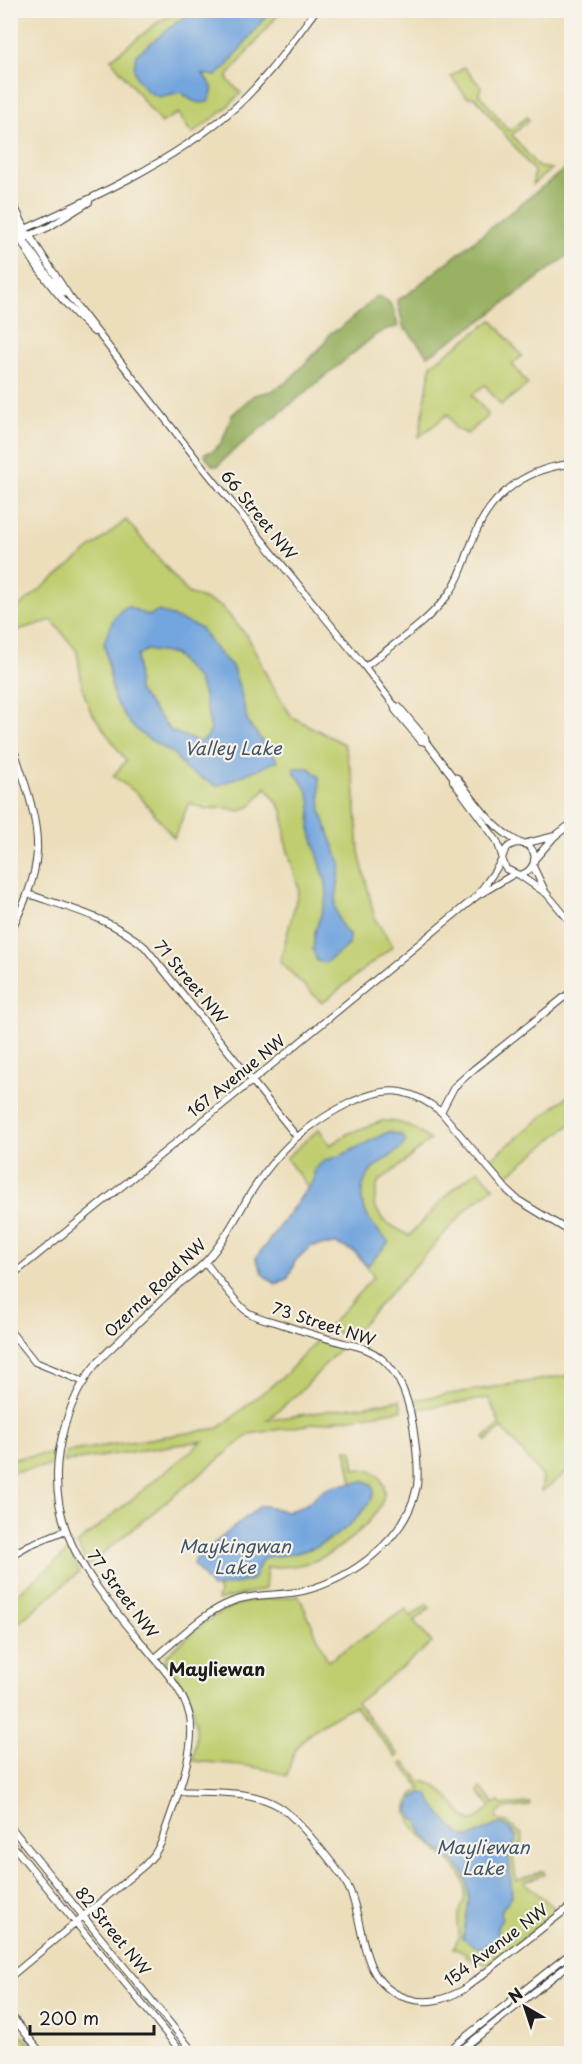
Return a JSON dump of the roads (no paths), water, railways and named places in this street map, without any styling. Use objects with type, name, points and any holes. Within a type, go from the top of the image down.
[{"type":"street","points":[[10,244],[22,235],[194,140],[231,111],[271,70],[315,10]]},
{"type":"street","name":"66 Street NW","points":[[10,197],[22,235],[53,291],[104,341]]},
{"type":"street","points":[[10,208],[22,235]]},
{"type":"street","name":"66 Street NW","points":[[10,221],[394,705],[399,707],[425,738],[453,777],[457,778],[493,824],[521,844]]},
{"type":"street","points":[[365,667],[444,600],[460,573],[478,527],[504,492],[520,480],[538,471],[572,464]]},
{"type":"street","points":[[10,738],[28,798],[36,836],[36,860],[28,894],[10,932]]},
{"type":"street","name":"66 Street NW","points":[[453,777],[453,782],[497,841],[502,857]]},
{"type":"street","points":[[516,874],[527,872],[555,836],[572,823]]},
{"type":"street","points":[[547,894],[506,869],[502,857],[509,847],[555,836]]},
{"type":"street","points":[[521,844],[531,849],[534,863],[547,894],[572,924]]},
{"type":"street","name":"167 Avenue NW","points":[[477,896],[502,857]]},
{"type":"street","name":"167 Avenue NW","points":[[10,1277],[477,896],[516,874]]},
{"type":"street","name":"71 Street NW","points":[[28,894],[102,919],[138,941],[154,957],[297,1137]]},
{"type":"street","points":[[441,1112],[454,1087],[572,991]]},
{"type":"street","name":"Ozerna Road NW","points":[[67,1416],[96,1364],[205,1262],[220,1243],[266,1170],[297,1137],[341,1106],[381,1093],[400,1091],[429,1102],[441,1112],[507,1190],[518,1200],[572,1233]]},
{"type":"street","name":"73 Street NW","points":[[154,1658],[208,1615],[230,1602],[248,1597],[292,1593],[314,1588],[348,1573],[363,1563],[388,1540],[408,1512],[417,1486],[418,1462],[410,1414],[396,1377],[385,1361],[373,1352],[357,1345],[327,1338],[248,1312],[205,1262]]},
{"type":"street","points":[[10,1331],[35,1362],[84,1382]]},
{"type":"street","name":"77 Street NW","points":[[67,1416],[57,1462],[59,1501],[66,1530],[78,1558],[92,1580],[179,1689],[184,1699],[189,1716],[191,1744],[178,1791]]},
{"type":"street","points":[[10,1556],[29,1545],[66,1530]]},
{"type":"street","points":[[10,1977],[146,1865],[161,1843],[178,1791]]},
{"type":"street","name":"154 Avenue NW","points":[[178,1791],[248,1796],[266,1800],[295,1819],[350,1889],[367,1958],[378,1979],[386,1987],[404,1997],[434,2002],[449,1998],[463,1990],[572,1905]]},
{"type":"street","name":"82 Street NW","points":[[10,1826],[195,2054]]},
{"type":"street","name":"82 Street NW","points":[[10,1842],[183,2054]]},
{"type":"street","points":[[444,2054],[572,1952]]},
{"type":"street","points":[[456,2054],[572,1962]]},
{"type":"street","points":[[10,2014],[42,2054]]},
{"type":"water","points":[[195,10],[270,11],[225,68],[216,76],[203,74],[212,89],[208,102],[196,102],[180,92],[159,97],[148,92],[137,79],[134,69],[136,55]]},
{"type":"water","name":"Valley Lake","points":[[127,606],[149,616],[159,611],[201,628],[215,649],[232,666],[248,723],[278,761],[217,786],[186,770],[174,754],[145,737],[130,724],[114,699],[104,642],[115,616]],"holes":[[[146,650],[174,654],[197,679],[203,692],[211,730],[207,738],[199,742],[171,731],[138,691],[137,656]]]},
{"type":"water","name":"Valley Lake","points":[[294,768],[309,768],[319,776],[321,812],[341,865],[335,906],[340,923],[349,935],[349,945],[325,963],[317,961],[313,950],[315,932],[327,897],[326,883],[310,829],[311,803],[307,790]]},
{"type":"water","points":[[388,1132],[401,1135],[406,1141],[374,1168],[366,1178],[362,1188],[362,1198],[368,1217],[389,1242],[367,1266],[355,1252],[337,1244],[311,1246],[295,1261],[288,1278],[276,1284],[263,1274],[256,1258],[314,1180],[314,1170],[325,1160],[340,1156]]},
{"type":"water","name":"Maykingwan Lake","points":[[364,1481],[372,1484],[374,1494],[351,1523],[334,1537],[316,1547],[292,1554],[264,1558],[252,1580],[212,1588],[194,1565],[195,1560],[206,1550],[260,1506],[288,1511],[303,1506],[327,1488]]},
{"type":"water","name":"Mayliewan Lake","points":[[421,1793],[428,1794],[445,1820],[464,1836],[476,1835],[500,1824],[505,1825],[517,1838],[509,1856],[512,1896],[500,1912],[502,1918],[497,1928],[498,1939],[484,1948],[477,1947],[463,1939],[468,1889],[463,1873],[427,1838],[418,1821],[412,1818],[409,1809],[413,1798]]},
{"type":"district","name":"Mayliewan","points":[[217,1670]]}]
